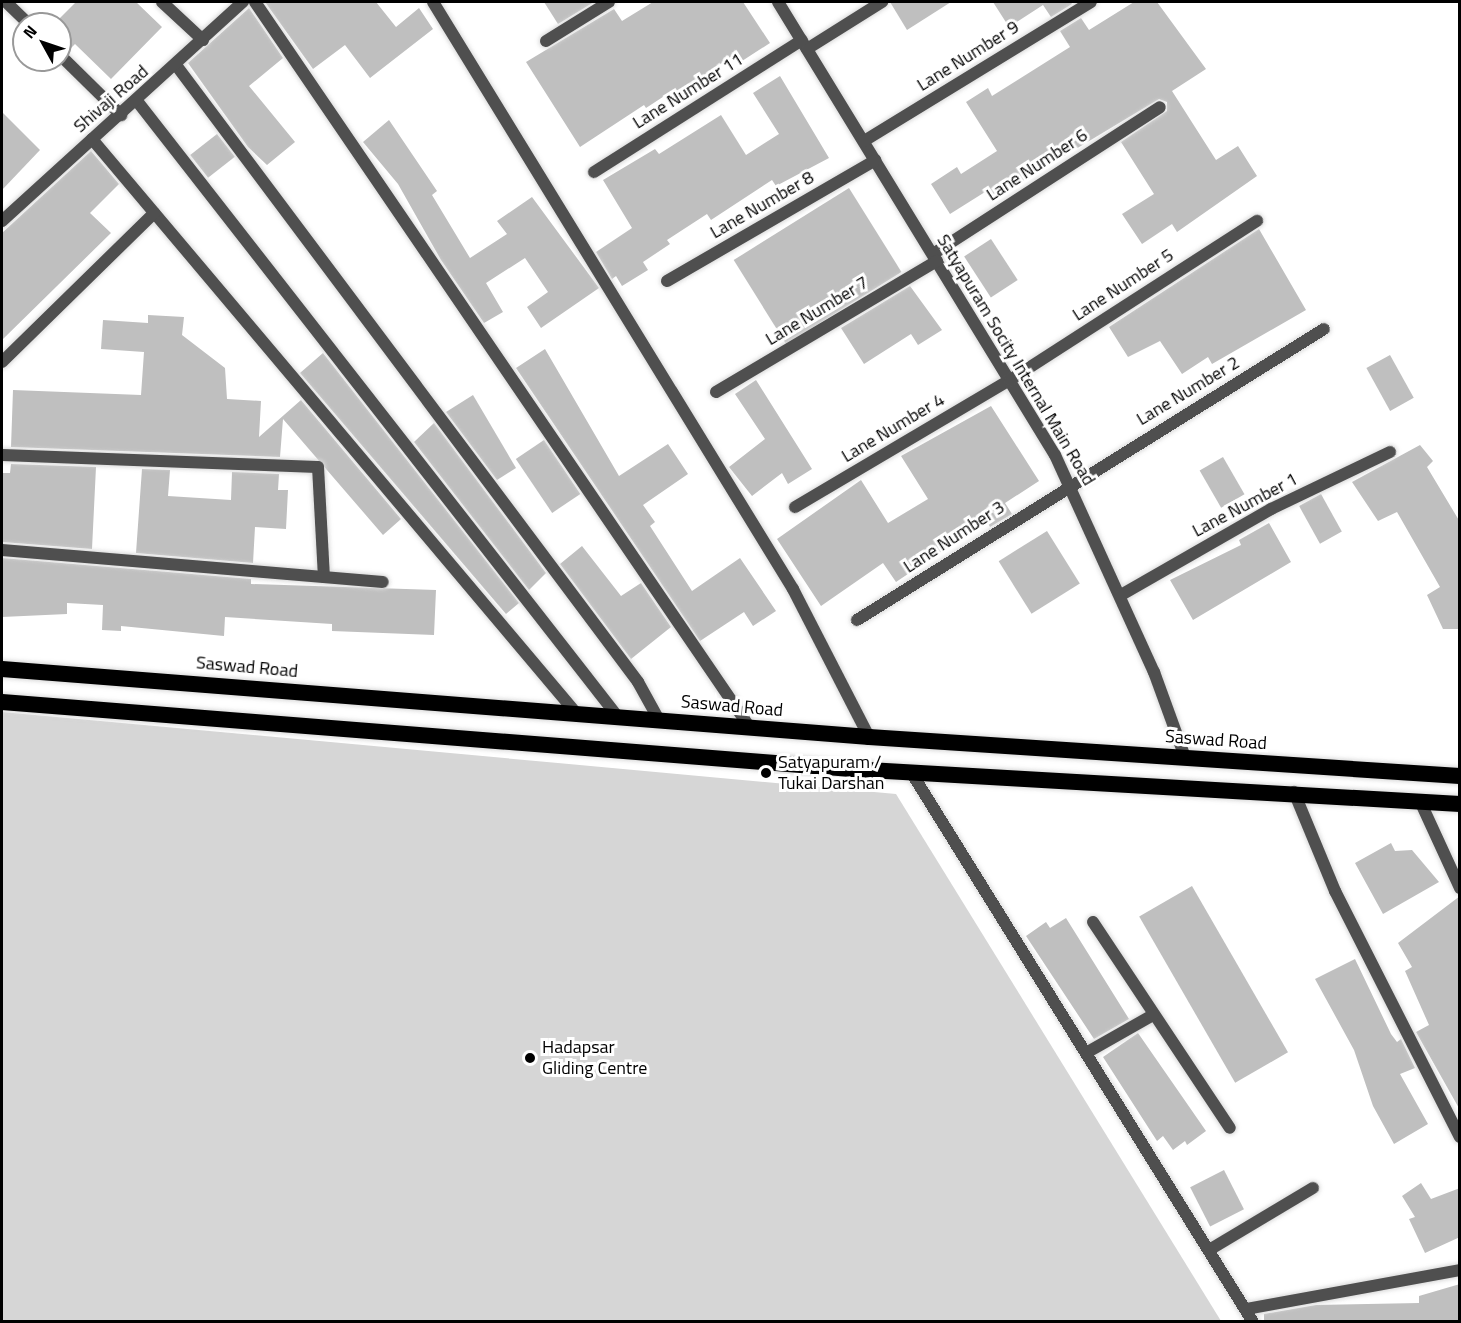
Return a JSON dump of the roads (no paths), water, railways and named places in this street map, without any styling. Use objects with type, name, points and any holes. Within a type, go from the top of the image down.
[{"type":"highway","name":"Saswad Road","points":[[2,669],[750,728],[1460,776]]},
{"type":"highway","points":[[2,702],[911,772],[1294,792],[1460,804]]},
{"type":"street","points":[[162,2],[203,40]]},
{"type":"street","name":"Shivaji Road","points":[[2,221],[137,101],[243,2]]},
{"type":"street","points":[[255,2],[750,728]]},
{"type":"street","points":[[433,2],[793,589],[869,736]]},
{"type":"street","points":[[546,41],[609,2]]},
{"type":"street","name":"Satyapuram Socity Internal Main Road","points":[[778,2],[1010,380],[1071,484],[1121,596],[1185,757]]},
{"type":"street","name":"Lane Number 11","points":[[594,172],[804,44],[882,2]]},
{"type":"street","name":"Lane Number 9","points":[[864,141],[1091,2]]},
{"type":"street","points":[[176,65],[638,682],[659,720]]},
{"type":"street","points":[[72,67],[121,115]]},
{"type":"street","points":[[137,101],[618,717]]},
{"type":"street","name":"Lane Number 6","points":[[935,257],[1160,107]]},
{"type":"street","points":[[92,139],[576,713]]},
{"type":"street","name":"Lane Number 8","points":[[667,281],[876,160]]},
{"type":"street","points":[[2,362],[154,213]]},
{"type":"street","name":"Lane Number 5","points":[[1010,380],[1257,221]]},
{"type":"street","name":"Lane Number 7","points":[[716,392],[935,257]]},
{"type":"street","name":"Lane Number 2","points":[[1071,484],[1324,329]]},
{"type":"street","name":"Lane Number 4","points":[[795,507],[1010,380]]},
{"type":"street","name":"Lane Number 1","points":[[1121,596],[1271,509],[1390,452]]},
{"type":"street","points":[[2,455],[318,467],[324,577]]},
{"type":"street","name":"Lane Number 3","points":[[857,620],[1071,484]]},
{"type":"street","points":[[2,550],[383,582]]},
{"type":"street","points":[[911,772],[1253,1322]]},
{"type":"street","points":[[1294,792],[1335,891],[1460,1137]]},
{"type":"street","points":[[1419,801],[1460,888]]},
{"type":"street","points":[[1093,922],[1153,1016],[1230,1128]]},
{"type":"street","points":[[1086,1053],[1153,1016]]},
{"type":"street","points":[[1209,1250],[1313,1188]]},
{"type":"street","points":[[1246,1309],[1460,1270]]},
{"type":"place","name":"Satyapuram / Tukai Darshan","points":[[766,773]]},
{"type":"place","name":"Hadapsar Gliding Centre","points":[[530,1058]]}]
